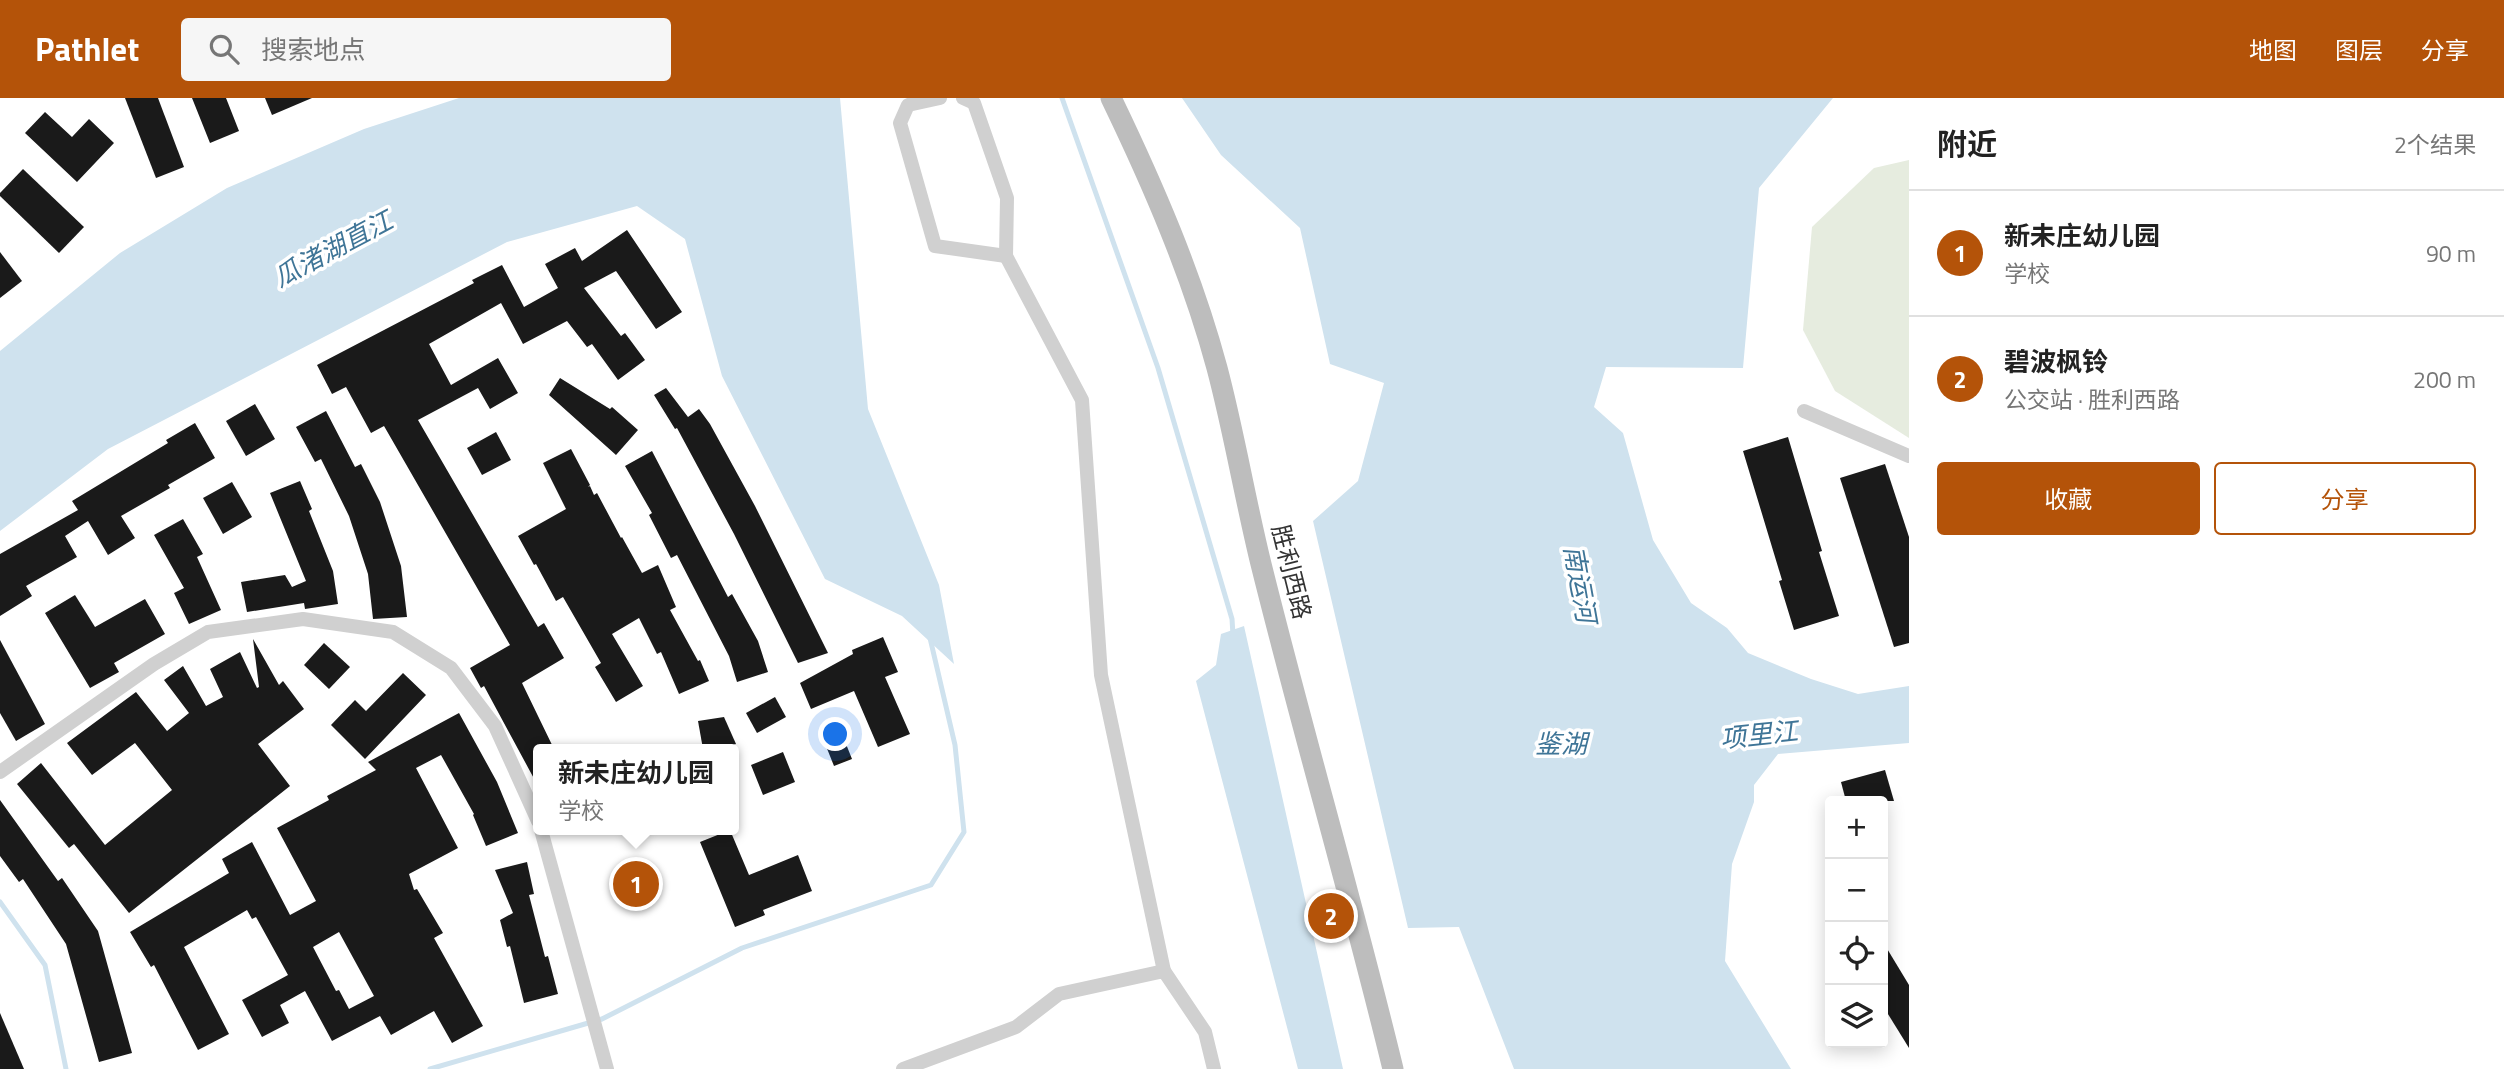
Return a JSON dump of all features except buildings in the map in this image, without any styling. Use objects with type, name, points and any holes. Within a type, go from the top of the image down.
[{"type":"street","points":[[940,98],[908,104],[900,123],[934,246],[1006,256]]},
{"type":"street","points":[[963,98],[974,103],[1007,198],[1006,256],[1082,400],[1101,675],[1164,971],[1205,1032],[1214,1069]]},
{"type":"street","name":"胜利西路","points":[[1113,103],[1175,241],[1217,369],[1261,562],[1361,935],[1393,1069]]},
{"type":"street","points":[[1804,411],[1909,456]]},
{"type":"street","points":[[0,772],[154,664],[208,632],[303,619],[393,632],[451,668],[495,726],[533,810]]},
{"type":"street","points":[[542,835],[607,1069]]},
{"type":"street","points":[[903,1069],[1016,1027],[1059,994],[1164,971]]},
{"type":"shaded area","points":[[1909,160],[1909,438],[1835,391],[1803,330],[1812,227],[1874,168]]},
{"type":"water","name":"瓜渚湖直江","points":[[459,98],[840,98],[868,409],[939,585],[954,664],[902,616],[825,579],[722,376],[685,239],[637,206],[507,242],[108,449],[0,531],[0,351],[120,253],[227,188],[364,129]]},
{"type":"water","name":"鉴湖","points":[[1182,98],[1833,98],[1759,188],[1743,368],[1606,367],[1594,407],[1623,433],[1653,540],[1691,603],[1727,628],[1748,653],[1811,679],[1858,694],[1909,686],[1909,743],[1778,754],[1754,785],[1754,802],[1732,864],[1725,961],[1791,1069],[1514,1069],[1459,927],[1408,928],[1313,521],[1358,481],[1384,383],[1330,364],[1300,228],[1221,155]]},
{"type":"water","points":[[1244,626],[1343,1069],[1298,1069],[1196,681],[1216,665],[1221,634]]},
{"type":"waterway","points":[[1062,98],[1158,368],[1232,619],[1233,635]]},
{"type":"waterway","points":[[430,1069],[602,1019],[742,948],[931,885],[964,832],[955,745],[930,638]]},
{"type":"waterway","points":[[0,902],[45,965],[66,1069]]},
{"type":"place","name":"新未庄幼儿园","points":[[636,884]]},
{"type":"place","name":"碧波枫铃","points":[[1331,916]]},
{"type":"water label","name":"南运河","points":[[1580,584]]},
{"type":"water label","name":"项里江","points":[[1759,735]]}]
